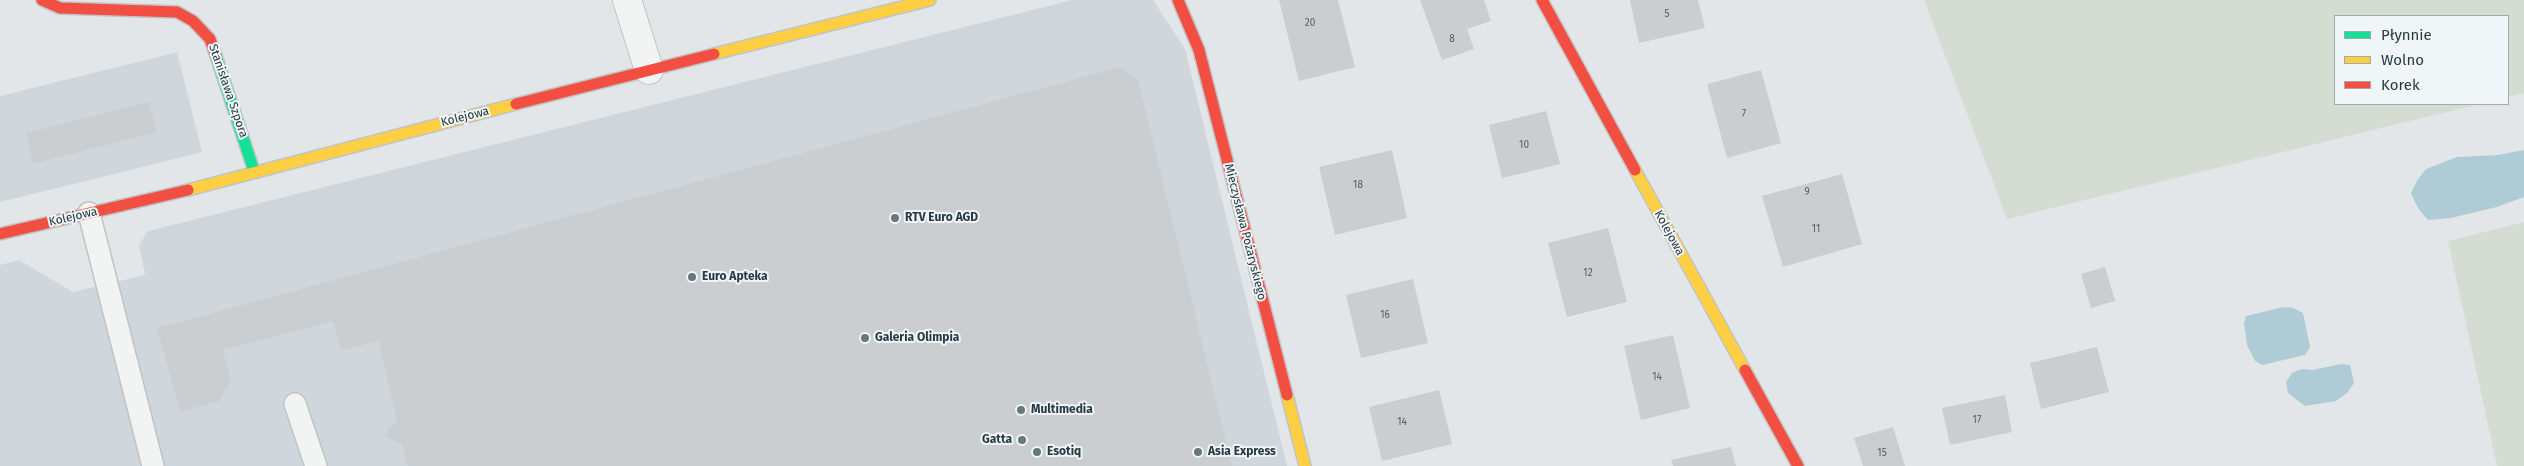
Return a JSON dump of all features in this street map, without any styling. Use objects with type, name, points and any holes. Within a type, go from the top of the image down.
[{"type":"street","name":"Stanisława Szpora","points":[[42,0],[60,8],[177,12],[193,20],[210,39],[254,171]]},
{"type":"street","points":[[627,0],[649,70]]},
{"type":"street","name":"Kolejowa","points":[[0,234],[930,0]]},
{"type":"street","name":"Mieczysława Pożaryskiego","points":[[1178,0],[1199,50],[1305,466]]},
{"type":"street","name":"Kolejowa","points":[[1542,0],[1798,466]]},
{"type":"lane","points":[[89,213],[153,466]]},
{"type":"lane","points":[[295,404],[316,466]]},
{"type":"shaded area","points":[[1072,0],[1153,0],[1185,49],[1287,466],[0,466],[0,265],[19,260],[73,292],[145,275],[139,245],[148,231]]},
{"type":"shaded area","points":[[1924,0],[2524,0],[2524,93],[2509,97],[2509,15],[2334,15],[2334,105],[2476,105],[2007,219]]},
{"type":"shaded area","points":[[177,52],[202,152],[0,202],[0,96]]},
{"type":"shaded area","points":[[2524,222],[2524,466],[2497,466],[2448,241]]},
{"type":"water","points":[[2524,150],[2524,197],[2497,207],[2451,218],[2428,220],[2418,208],[2411,193],[2426,169],[2457,157],[2498,155]]},
{"type":"water","points":[[2283,307],[2293,308],[2303,313],[2310,347],[2305,355],[2262,365],[2255,361],[2247,345],[2244,324],[2246,316]]},
{"type":"water","points":[[2341,364],[2350,365],[2354,383],[2347,393],[2336,401],[2305,406],[2288,393],[2286,382],[2292,373],[2302,369],[2313,370]]},
{"type":"building","points":[[1279,0],[1338,0],[1355,67],[1299,81]]},
{"type":"building","points":[[1420,0],[1484,0],[1491,21],[1467,29],[1474,49],[1442,60]]},
{"type":"building","points":[[1630,0],[1698,0],[1705,28],[1639,43]]},
{"type":"building","points":[[1120,67],[1138,79],[1232,466],[408,466],[402,445],[384,436],[397,420],[378,341],[341,351],[333,321],[223,350],[231,381],[219,401],[180,412],[157,328]]},
{"type":"building","points":[[1761,70],[1781,143],[1727,158],[1707,84]]},
{"type":"building","points":[[149,102],[157,132],[33,164],[26,133]]},
{"type":"building","points":[[1546,111],[1560,164],[1502,178],[1489,125]]},
{"type":"building","points":[[1392,150],[1407,218],[1335,235],[1319,167]]},
{"type":"building","points":[[1842,174],[1862,244],[1783,267],[1762,196]]},
{"type":"building","points":[[1608,228],[1627,302],[1567,317],[1548,243]]},
{"type":"building","points":[[2105,267],[2115,301],[2091,308],[2081,274]]},
{"type":"building","points":[[1413,279],[1428,343],[1361,358],[1346,295]]},
{"type":"building","points":[[1673,335],[1690,408],[1641,420],[1624,346]]},
{"type":"building","points":[[2097,347],[2109,392],[2041,409],[2030,363]]},
{"type":"building","points":[[1439,390],[1452,444],[1382,461],[1369,407]]},
{"type":"building","points":[[2005,395],[2012,432],[1950,445],[1942,408]]},
{"type":"building","points":[[1893,427],[1905,466],[1863,466],[1854,438]]},
{"type":"building","points":[[1731,447],[1736,466],[1673,466],[1671,460]]},
{"type":"traffic: fast","points":[[216,56],[254,171]]},
{"type":"traffic: slow","points":[[714,54],[930,0]]},
{"type":"traffic: slow","points":[[188,190],[516,104]]},
{"type":"traffic: slow","points":[[1635,170],[1745,370]]},
{"type":"traffic: slow","points":[[1287,395],[1305,466]]},
{"type":"traffic: jam","points":[[42,0],[60,8],[177,12],[193,21],[210,39],[216,56]]},
{"type":"traffic: jam","points":[[1178,0],[1199,50],[1287,395]]},
{"type":"traffic: jam","points":[[1542,0],[1635,170]]},
{"type":"traffic: jam","points":[[516,104],[714,54]]},
{"type":"traffic: jam","points":[[0,234],[188,190]]},
{"type":"traffic: jam","points":[[1745,370],[1798,466]]},
{"type":"place","name":"RTV Euro AGD","points":[[895,218]]},
{"type":"place","name":"Euro Apteka","points":[[692,277]]},
{"type":"place","name":"Galeria Olimpia","points":[[865,338]]},
{"type":"place","name":"Multimedia","points":[[1021,410]]},
{"type":"place","name":"Gatta","points":[[1022,440]]},
{"type":"place","name":"Esotiq","points":[[1037,452]]},
{"type":"place","name":"Asia Express","points":[[1198,452]]}]
